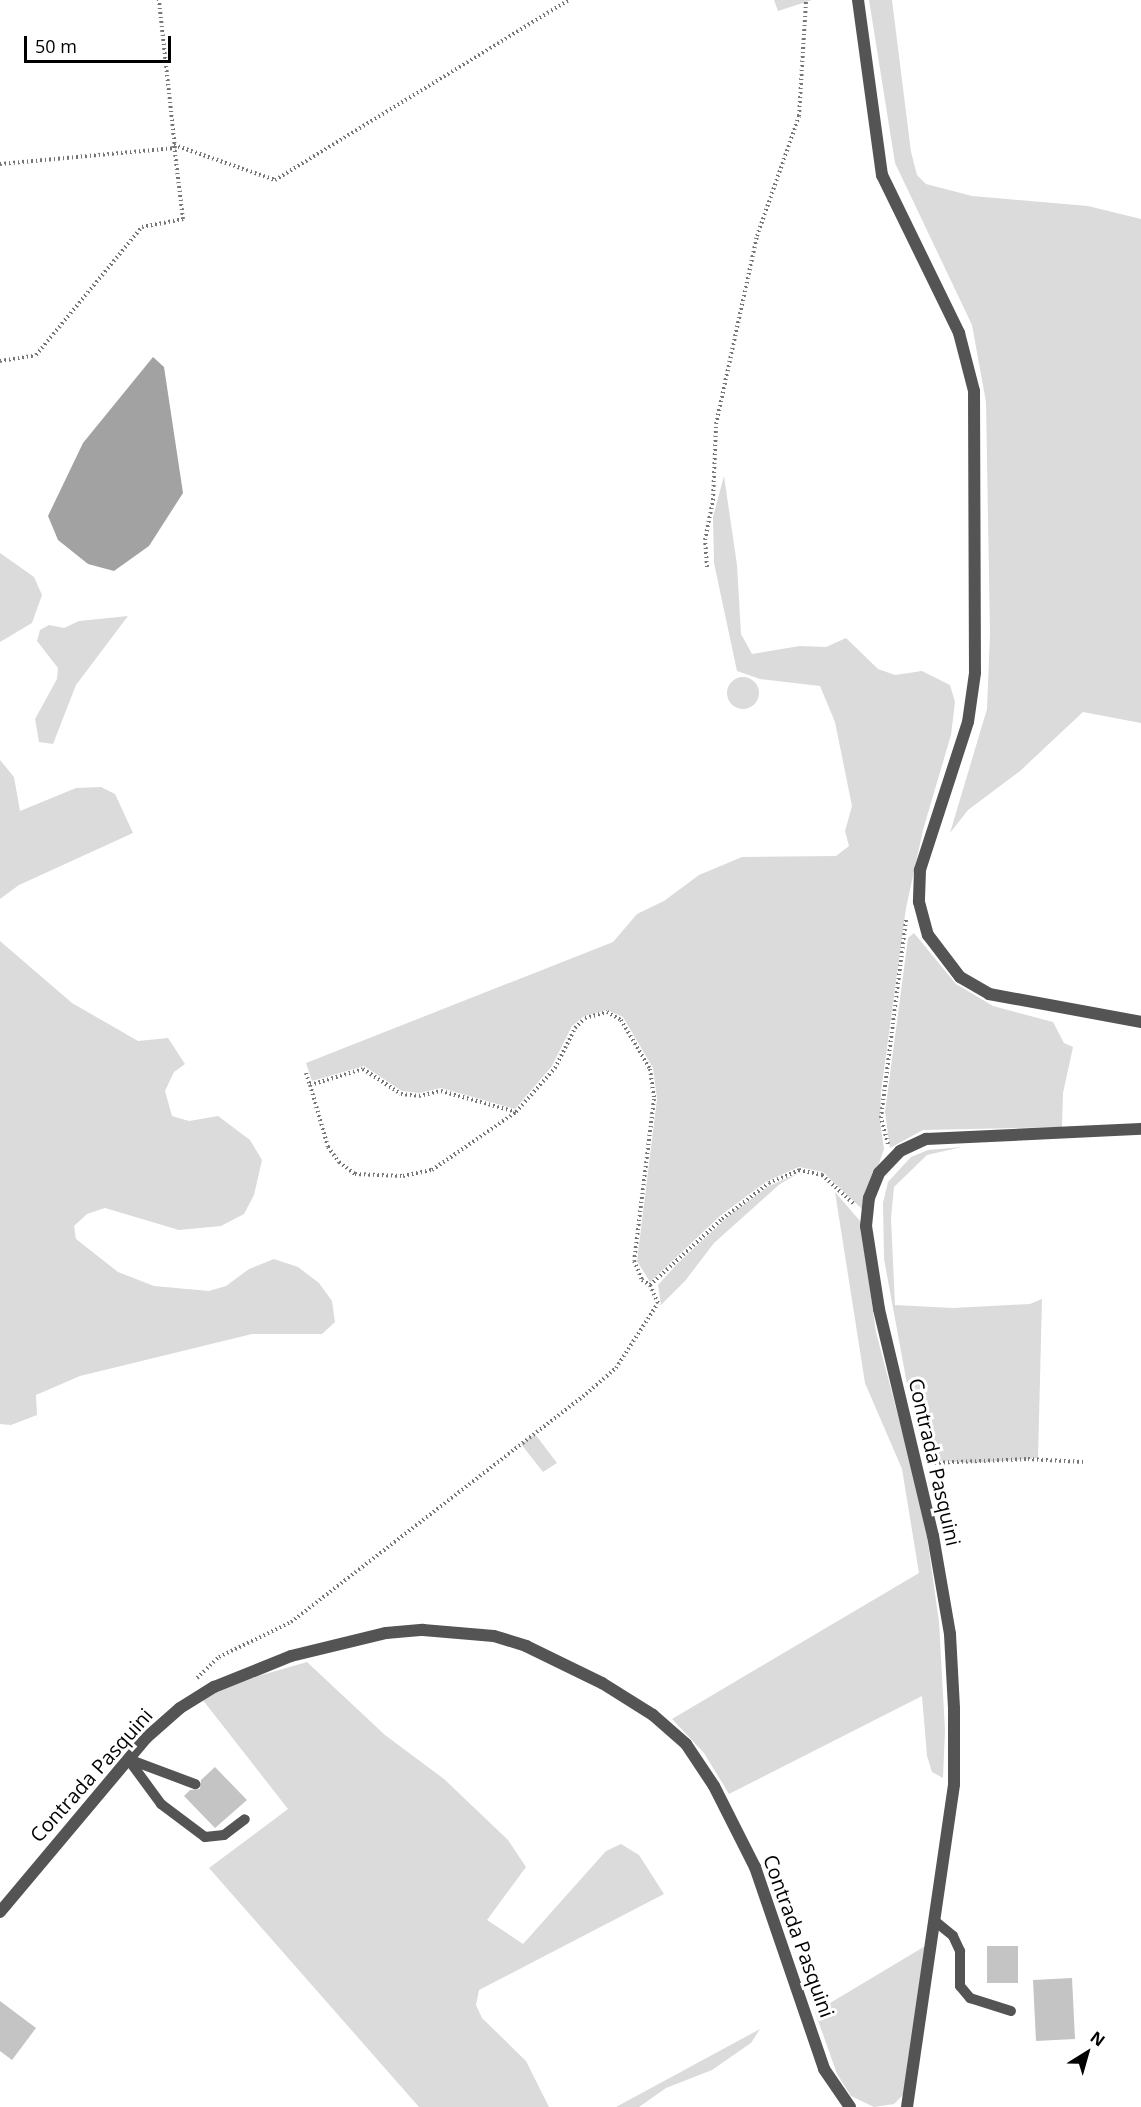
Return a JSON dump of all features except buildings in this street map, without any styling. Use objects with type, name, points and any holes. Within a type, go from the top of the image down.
[{"type":"street","points":[[858,0],[882,175],[959,333],[974,392],[975,673],[968,722],[920,870],[919,902],[928,935],[960,977],[989,994],[1141,1022]]},
{"type":"street","name":"Contrada Pasquini","points":[[907,2107],[936,1922],[954,1784],[954,1708],[950,1634],[917,1462],[879,1309],[867,1218],[869,1198],[879,1173],[891,1159],[900,1150],[926,1139],[1141,1129]]},
{"type":"street","name":"Contrada Pasquini","points":[[0,1912],[128,1759],[180,1708],[201,1695],[291,1656],[386,1633],[423,1630],[494,1636],[525,1646],[603,1683],[653,1716],[686,1744],[714,1786],[773,1909],[824,2069],[850,2107]]},
{"type":"lane","points":[[128,1759],[195,1784]]},
{"type":"lane","points":[[128,1759],[161,1804],[205,1837],[224,1835],[245,1820]]},
{"type":"lane","points":[[936,1922],[953,1936],[960,1951],[960,1986],[970,1998],[1011,2011]]},
{"type":"path","points":[[0,361],[36,355],[142,227],[183,219],[159,0]]},
{"type":"path","points":[[174,145],[275,180],[568,0]]},
{"type":"path","points":[[707,567],[705,540],[714,500],[716,424],[757,236],[799,116],[806,0]]},
{"type":"path","points":[[0,164],[175,148],[174,145]]},
{"type":"path","points":[[891,1159],[881,1118],[907,916],[919,902]]},
{"type":"path","points":[[201,1695],[195,1682],[201,1671],[219,1657],[291,1622],[616,1368],[658,1304],[650,1286],[642,1280],[634,1262],[654,1099],[650,1069],[621,1020],[607,1012],[585,1018],[575,1028],[555,1068],[516,1112],[432,1170],[403,1176],[356,1174],[339,1162],[328,1147],[306,1073]]},
{"type":"path","points":[[310,1085],[363,1069],[401,1094],[419,1096],[441,1091],[516,1112]]},
{"type":"path","points":[[650,1286],[722,1219],[769,1183],[799,1170],[822,1175],[867,1218]]},
{"type":"path","points":[[917,1462],[1083,1462]]},
{"type":"shaded area","points":[[774,0],[812,0],[778,11]]},
{"type":"shaded area","points":[[869,0],[892,0],[911,152],[917,175],[926,184],[972,196],[1088,206],[1141,219],[1141,723],[1083,712],[1020,771],[968,810],[950,833],[987,709],[990,633],[986,402],[972,325],[895,163]]},
{"type":"shaded area","points":[[153,357],[164,367],[183,493],[149,546],[114,571],[88,564],[58,540],[48,516],[83,443]]},
{"type":"shaded area","points":[[724,476],[737,565],[741,634],[752,654],[800,646],[826,647],[846,638],[878,669],[895,675],[922,671],[950,685],[955,702],[951,735],[923,830],[906,908],[881,1092],[880,1122],[884,1149],[863,1210],[823,1172],[799,1167],[767,1181],[720,1216],[650,1282],[637,1261],[657,1099],[653,1068],[623,1017],[607,1010],[584,1016],[572,1026],[552,1066],[515,1109],[441,1088],[419,1093],[402,1091],[364,1066],[312,1081],[306,1063],[613,942],[637,914],[664,901],[699,875],[742,857],[836,856],[849,846],[845,831],[852,806],[835,722],[820,686],[760,679],[737,671],[714,563],[713,517]]},
{"type":"shaded area","points":[[0,553],[34,577],[42,595],[32,623],[0,642]]},
{"type":"shaded area","points":[[128,616],[76,685],[53,744],[39,742],[35,719],[57,679],[58,668],[37,641],[40,630],[49,625],[64,628],[79,621]]},
{"type":"shaded area","points":[[743,677],[754,682],[759,693],[754,704],[743,709],[732,704],[727,693],[732,682]]},
{"type":"shaded area","points":[[0,760],[14,777],[20,811],[76,788],[101,787],[115,794],[133,833],[19,885],[0,899]]},
{"type":"shaded area","points":[[914,933],[956,984],[993,1006],[1053,1022],[1064,1043],[1073,1047],[1063,1093],[1062,1127],[923,1130],[890,1148],[885,1112],[908,938]]},
{"type":"shaded area","points":[[0,941],[72,1003],[138,1041],[168,1038],[185,1064],[174,1072],[165,1091],[172,1116],[189,1121],[218,1116],[250,1140],[262,1160],[254,1195],[244,1214],[221,1226],[179,1230],[105,1208],[87,1214],[74,1226],[76,1239],[118,1272],[154,1286],[209,1291],[226,1286],[249,1269],[274,1259],[298,1267],[319,1283],[332,1301],[335,1322],[322,1334],[252,1334],[80,1376],[36,1395],[37,1415],[11,1425],[0,1424]]},
{"type":"shaded area","points":[[962,1147],[927,1155],[894,1187],[891,1218],[895,1305],[953,1308],[1030,1304],[1042,1299],[1038,1458],[974,1463],[928,1460],[907,1384],[884,1259],[883,1203],[888,1182],[911,1157],[928,1150]]},
{"type":"shaded area","points":[[799,1173],[780,1184],[714,1243],[685,1281],[661,1305],[658,1285],[677,1264],[732,1213],[769,1186]]},
{"type":"shaded area","points":[[835,1192],[860,1221],[876,1332],[924,1515],[939,1622],[945,1730],[943,1778],[932,1772],[927,1756],[922,1696],[729,1794],[704,1753],[672,1719],[919,1573],[902,1469],[865,1383]]},
{"type":"shaded area","points":[[535,1434],[557,1463],[543,1472],[521,1444]]},
{"type":"shaded area","points":[[307,1662],[385,1735],[444,1779],[508,1840],[526,1867],[487,1920],[523,1944],[606,1851],[621,1844],[639,1855],[664,1894],[479,1990],[476,2005],[482,2018],[526,2061],[549,2107],[419,2107],[209,1868],[288,1809],[202,1699],[238,1682]]},
{"type":"shaded area","points":[[927,1945],[903,2095],[894,2104],[874,2107],[851,2096],[837,2074],[815,2012]]},
{"type":"shaded area","points":[[760,2029],[751,2043],[712,2070],[666,2088],[639,2107],[616,2107]]}]
